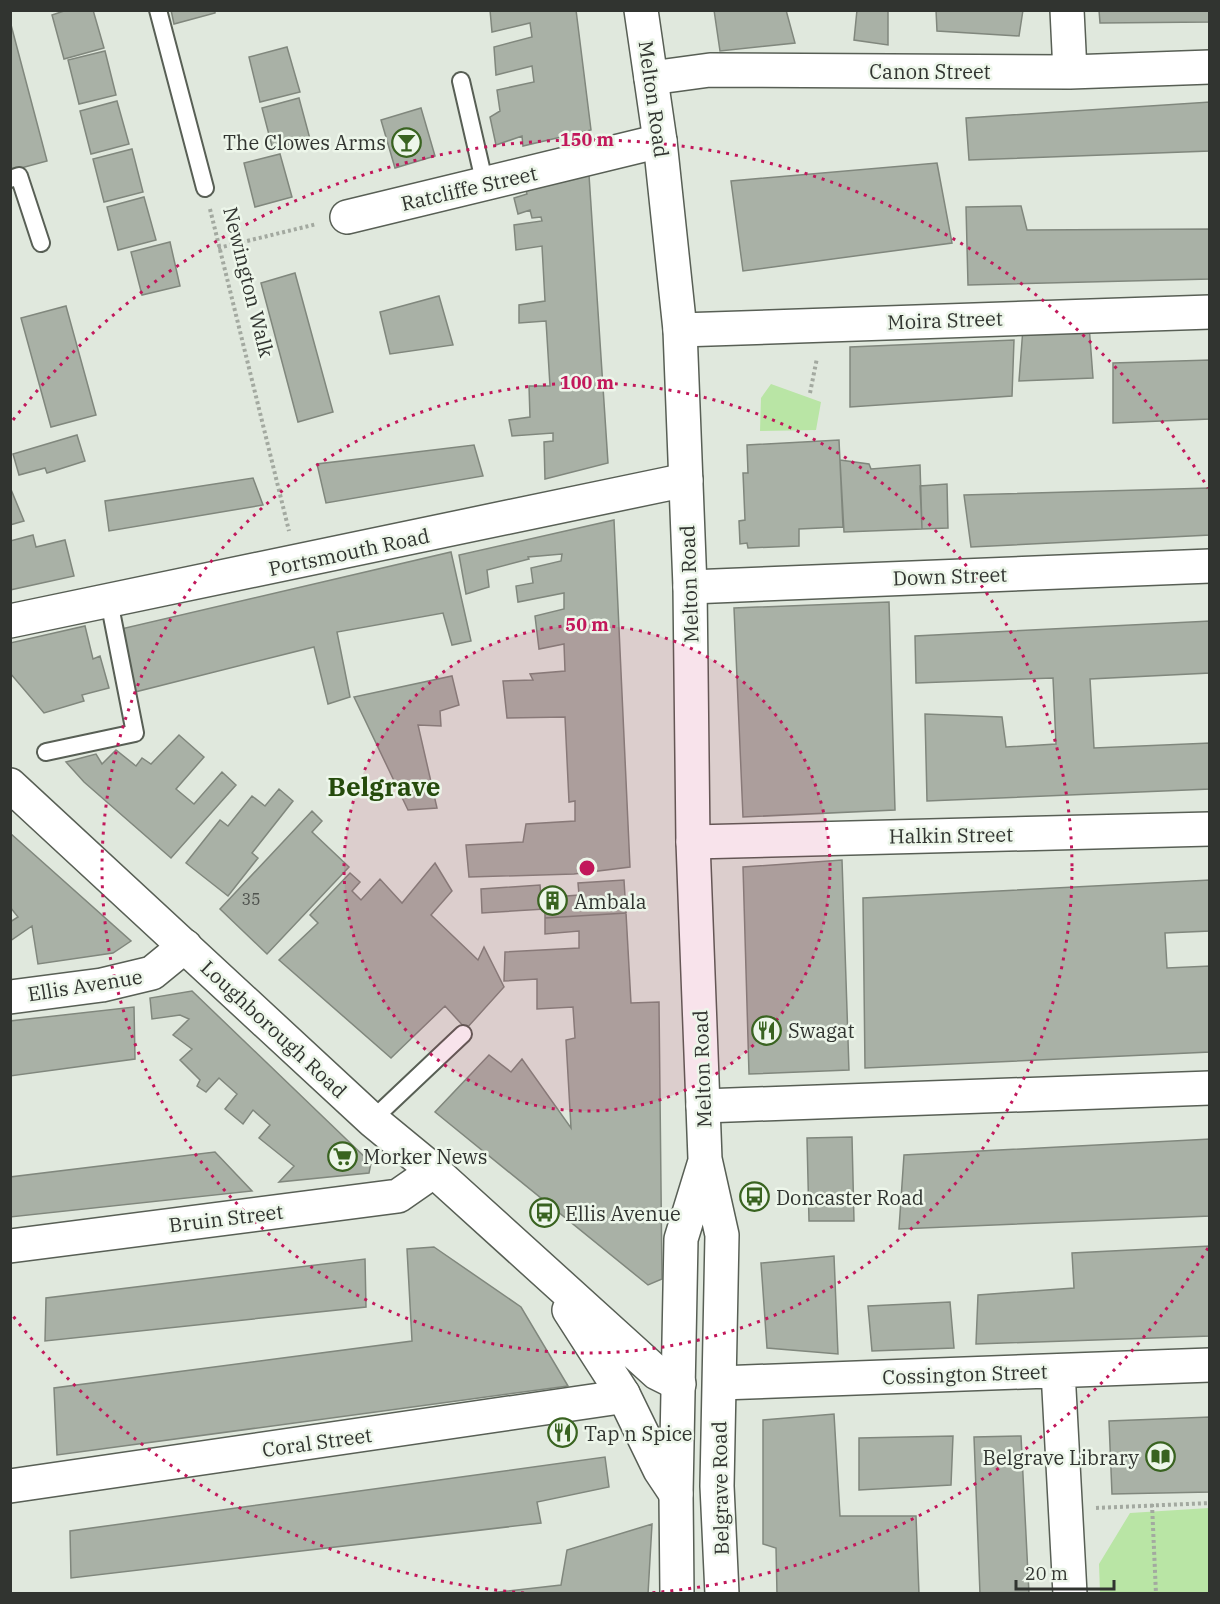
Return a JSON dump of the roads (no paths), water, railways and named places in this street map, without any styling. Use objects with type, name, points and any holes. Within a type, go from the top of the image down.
[{"type":"street","name":"Melton Road","points":[[642,10],[660,141],[680,330],[690,587],[693,842],[705,1159],[722,1235],[720,1383]]},
{"type":"street","points":[[1067,10],[1070,72]]},
{"type":"street","name":"Canon Street","points":[[651,78],[710,70],[1070,72],[1209,67]]},
{"type":"street","name":"Ratcliffe Street","points":[[347,217],[660,141]]},
{"type":"street","name":"Moira Street","points":[[680,330],[1209,312]]},
{"type":"street","name":"Portsmouth Road","points":[[10,621],[297,563],[686,480]]},
{"type":"street","name":"Down Street","points":[[690,587],[1209,566]]},
{"type":"street","name":"Loughborough Road","points":[[10,785],[372,1120],[434,1170],[657,1373],[679,1384]]},
{"type":"street","name":"Halkin Street","points":[[693,842],[1209,829]]},
{"type":"street","name":"Ellis Avenue","points":[[10,997],[102,985],[153,973],[185,946]]},
{"type":"street","points":[[703,1106],[1209,1088]]},
{"type":"street","name":"Melton Road","points":[[679,1384],[681,1239],[705,1159]]},
{"type":"street","name":"Bruin Street","points":[[10,1246],[398,1196],[434,1170]]},
{"type":"street","name":"Loughborough Road","points":[[542,1268],[623,1394],[660,1470],[676,1494]]},
{"type":"street","name":"Cossington Street","points":[[720,1383],[1209,1365]]},
{"type":"street","points":[[1058,1371],[1070,1593]]},
{"type":"street","points":[[679,1384],[720,1383]]},
{"type":"street","name":"Belgrave Road","points":[[720,1383],[717,1486],[722,1593]]},
{"type":"street","name":"Belgrave Road","points":[[677,1593],[676,1494],[679,1384]]},
{"type":"street","name":"Coral Street","points":[[10,1486],[613,1398],[623,1394]]},
{"type":"lane","name":"Newington Walk","points":[[158,10],[205,188]]},
{"type":"lane","points":[[461,81],[485,185]]},
{"type":"lane","points":[[10,179],[19,176],[41,243]]},
{"type":"lane","points":[[46,752],[135,734],[109,601]]},
{"type":"lane","points":[[372,1120],[463,1034]]},
{"type":"place","name":"The Clowes Arms","points":[[407,142]]},
{"type":"place","name":"Ambala","points":[[553,901]]},
{"type":"place","name":"Swagat","points":[[767,1030]]},
{"type":"place","name":"Morker News","points":[[342,1156]]},
{"type":"place","name":"Doncaster Road","points":[[755,1197]]},
{"type":"place","name":"Ellis Avenue","points":[[544,1213]]},
{"type":"place","name":"Tap n Spice","points":[[563,1433]]},
{"type":"place","name":"Belgrave Library","points":[[1160,1457]]},
{"type":"district","name":"Belgrave","points":[[384,786]]}]
